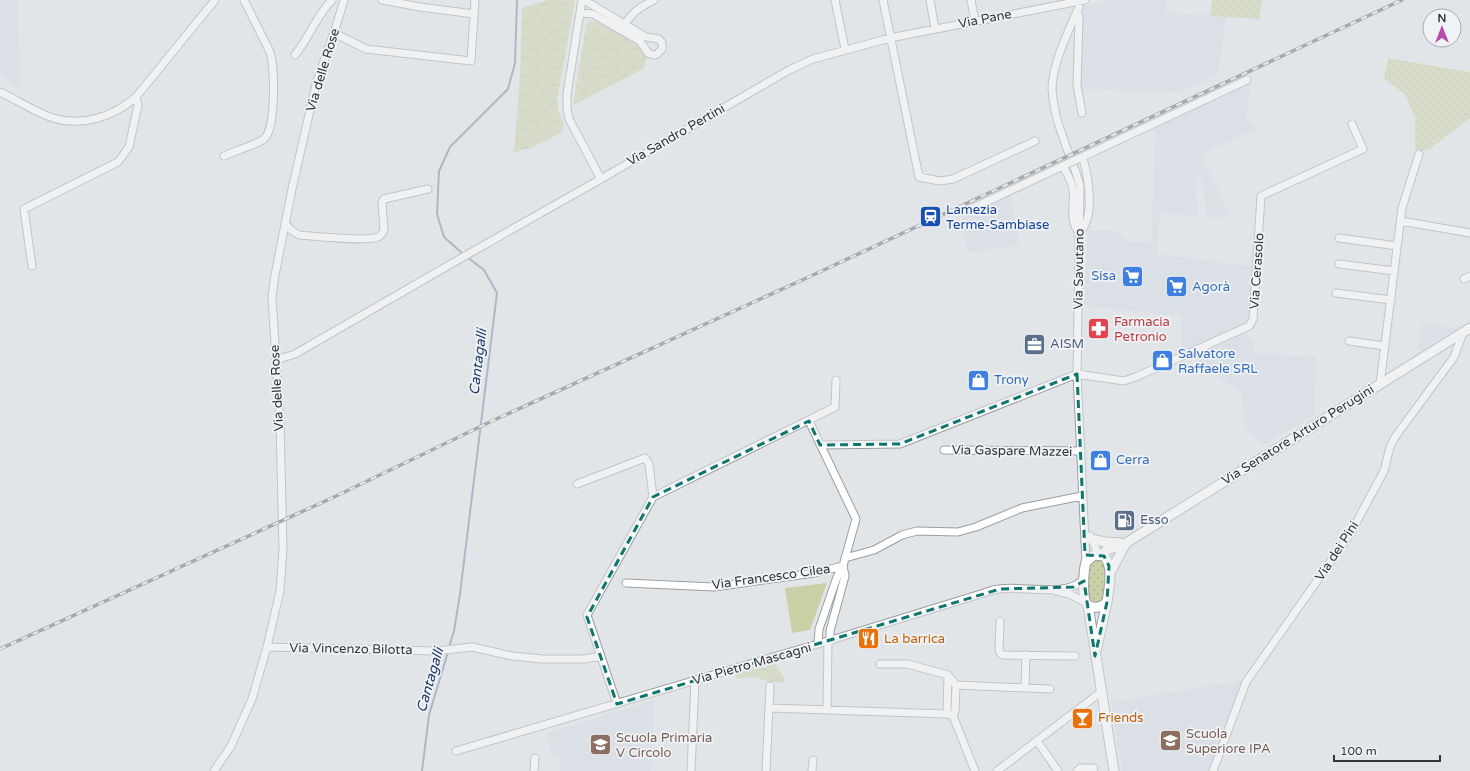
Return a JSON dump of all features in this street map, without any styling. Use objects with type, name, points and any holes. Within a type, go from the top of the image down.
[{"type":"street","points":[[0,92],[51,117],[76,122],[101,118],[129,104],[136,97],[215,0]]},
{"type":"street","points":[[224,156],[264,139],[270,130],[274,75],[273,61],[244,0]]},
{"type":"street","points":[[295,56],[305,43],[325,7],[332,0]]},
{"type":"street","name":"Via delle Rose","points":[[214,771],[231,746],[252,699],[267,647],[280,591],[283,549],[280,422],[272,297],[285,223],[316,84],[344,0]]},
{"type":"street","points":[[382,0],[421,4],[474,14]]},
{"type":"street","points":[[334,33],[366,49],[471,61],[475,0]]},
{"type":"street","points":[[580,13],[593,14],[640,42],[651,54],[657,54],[660,52],[662,45],[661,40],[646,37],[583,0],[580,13],[567,94],[567,108],[572,125],[601,179]]},
{"type":"street","points":[[626,24],[638,8],[654,0]]},
{"type":"street","points":[[835,0],[845,50]]},
{"type":"street","points":[[883,0],[919,176],[940,181],[953,179],[1036,141]]},
{"type":"street","points":[[930,0],[935,29]]},
{"type":"street","points":[[971,0],[975,21]]},
{"type":"street","points":[[1082,0],[1077,11],[1079,18],[1077,85],[1082,113]]},
{"type":"street","name":"Via Pane","points":[[890,38],[1082,0]]},
{"type":"street","points":[[1057,6],[1064,6],[1069,9],[1072,14],[1072,23]]},
{"type":"street","name":"Via Savutano","points":[[1077,11],[1057,61],[1052,88],[1062,136],[1076,169],[1080,186],[1077,374],[1086,562]]},
{"type":"street","name":"Via Sandro Pertini","points":[[276,360],[295,354],[789,70],[813,59],[890,38]]},
{"type":"street","points":[[971,209],[1247,80]]},
{"type":"street","points":[[32,266],[24,209],[118,162],[129,147],[138,105],[136,97]]},
{"type":"street","name":"Via Cerasolo","points":[[1077,374],[1124,381],[1249,326],[1254,319],[1262,196],[1364,149],[1352,124]]},
{"type":"street","points":[[1380,384],[1402,208],[1419,154]]},
{"type":"street","points":[[1066,165],[1073,188],[1074,226],[1080,233],[1086,223],[1089,213],[1088,178],[1080,158]]},
{"type":"street","points":[[285,223],[291,230],[299,235],[360,239],[378,237],[384,230],[382,202],[384,199],[428,189]]},
{"type":"street","points":[[1401,221],[1470,233]]},
{"type":"street","points":[[1339,238],[1398,246]]},
{"type":"street","points":[[1339,264],[1394,271]]},
{"type":"street","points":[[1336,293],[1391,300]]},
{"type":"street","name":"Via Senatore Arturo Perugini","points":[[1086,562],[1094,555],[1100,555],[1107,550],[1126,543],[1466,331]]},
{"type":"street","name":"Via dei Pini","points":[[1212,771],[1246,682],[1350,534],[1384,471],[1390,447],[1395,437],[1454,357],[1466,331]]},
{"type":"street","points":[[1349,341],[1385,346]]},
{"type":"street","points":[[820,445],[900,444],[1077,374]]},
{"type":"street","points":[[617,704],[587,615],[653,497],[836,407],[836,380]]},
{"type":"street","points":[[809,421],[856,519],[846,558],[837,577],[819,629],[818,644]]},
{"type":"street","name":"Via Gaspare Mazzei","points":[[944,450],[1081,452]]},
{"type":"street","points":[[577,484],[645,458],[649,464],[653,497]]},
{"type":"street","name":"Via Francesco Cilea","points":[[846,558],[874,550],[902,535],[917,531],[958,532],[976,527],[1022,508],[1082,496]]},
{"type":"street","points":[[1083,521],[1100,555],[1107,559],[1110,573],[1107,602],[1095,656]]},
{"type":"street","points":[[1091,539],[1105,542],[1126,543],[1110,573]]},
{"type":"street","points":[[1086,562],[1084,578],[1087,603],[1114,771]]},
{"type":"street","points":[[827,710],[830,630],[845,576],[843,566]]},
{"type":"street","name":"Via Francesco Cilea","points":[[626,583],[714,587],[814,573],[843,566]]},
{"type":"street","points":[[1050,590],[1073,587],[1081,583],[1084,578]]},
{"type":"street","name":"Via Pietro Mascagni","points":[[456,751],[1000,589],[1050,590]]},
{"type":"street","points":[[1050,590],[1069,594],[1096,608],[1103,606],[1107,602]]},
{"type":"street","points":[[1000,621],[1000,653],[1003,655],[1074,656]]},
{"type":"street","name":"Via Vincenzo Bilotta","points":[[267,647],[444,650],[472,647],[512,656],[542,659],[584,659],[601,656]]},
{"type":"street","points":[[1025,688],[1026,655]]},
{"type":"street","points":[[769,708],[950,715],[955,711],[956,685],[948,676],[907,664],[880,664]]},
{"type":"street","points":[[948,676],[950,715],[975,771]]},
{"type":"street","points":[[691,771],[695,681]]},
{"type":"street","points":[[956,685],[1050,688]]},
{"type":"street","points":[[766,771],[770,686]]},
{"type":"street","points":[[997,771],[1101,692]]},
{"type":"street","points":[[1037,741],[1058,771]]},
{"type":"street","points":[[534,771],[535,758]]},
{"type":"street","points":[[812,771],[813,760]]},
{"type":"street","points":[[1077,771],[1080,768],[1094,768]]},
{"type":"highlighted area","points":[[1077,374],[1085,555],[1104,556],[1109,566],[1107,602],[1095,656],[1084,581],[1073,587],[1000,589],[617,704],[587,617],[653,497],[809,421],[820,445],[900,444]]},
{"type":"shaded area","points":[[0,0],[17,0],[21,93],[0,73]]},
{"type":"shaded area","points":[[1109,0],[1167,0],[1166,13],[1226,16],[1218,75],[1180,92],[1073,89],[1074,25],[1081,7]]},
{"type":"shaded area","points":[[1251,76],[1246,118],[1258,128],[1201,155],[1230,215],[1225,218],[1207,217],[1202,179],[1195,177],[1198,217],[1160,212],[1157,254],[1252,266],[1250,317],[1241,323],[1241,326],[1253,343],[1253,354],[1316,357],[1314,416],[1263,445],[1245,426],[1242,394],[1193,357],[1181,362],[1181,316],[1084,306],[1088,230],[1113,230],[1129,242],[1151,242],[1156,120]]},
{"type":"shaded area","points":[[1010,188],[1019,245],[968,253],[961,212]]},
{"type":"shaded area","points":[[1422,322],[1457,329],[1417,353]]},
{"type":"shaded area","name":"Scuola Superiore IPA","points":[[1238,681],[1246,682],[1213,771],[1122,771],[1111,702]]},
{"type":"shaded area","name":"Scuola Primaria V Circolo","points":[[654,700],[651,771],[560,771],[560,758],[553,757],[546,733]]},
{"type":"green space","points":[[547,0],[575,0],[557,101],[559,113],[564,123],[561,133],[531,148],[514,152],[520,75],[522,8]]},
{"type":"green space","points":[[1212,0],[1262,0],[1259,19],[1210,16]]},
{"type":"green space","points":[[591,21],[599,23],[638,45],[647,58],[643,69],[573,105],[586,26]]},
{"type":"green space","points":[[1388,58],[1470,72],[1470,118],[1427,151],[1415,149],[1415,118],[1405,94],[1384,79]]},
{"type":"green space","points":[[1095,558],[1104,560],[1106,570],[1106,589],[1099,604],[1090,602],[1089,599],[1088,572]]},
{"type":"green space","points":[[827,583],[810,630],[792,633],[785,588]]},
{"type":"green space","points":[[775,663],[785,680],[785,683],[765,681],[757,677],[736,678],[735,674]]},
{"type":"waterway","name":"Cantagalli","points":[[463,254],[444,237],[437,214],[439,171],[450,147],[508,89],[515,63],[517,0]]},
{"type":"waterway","name":"Cantagalli","points":[[449,647],[454,631],[460,594],[497,293],[484,270],[467,257]]},
{"type":"waterway","name":"Cantagalli","points":[[422,771],[429,715],[448,652]]},
{"type":"railway","points":[[0,649],[332,498],[492,421],[811,276],[1402,0]]},
{"type":"place","name":"Lamezia Terme-Sambiase","points":[[931,217]]},
{"type":"place","name":"Sisa","points":[[1132,276]]},
{"type":"place","name":"Agorà","points":[[1177,287]]},
{"type":"place","name":"Farmacia Petronio","points":[[1099,329]]},
{"type":"place","name":"AISM","points":[[1035,344]]},
{"type":"place","name":"Salvatore Raffaele SRL","points":[[1163,361]]},
{"type":"place","name":"Trony","points":[[978,380]]},
{"type":"place","name":"Cerra","points":[[1100,460]]},
{"type":"place","name":"Esso","points":[[1124,520]]},
{"type":"place","name":"La barrica","points":[[869,639]]},
{"type":"place","name":"Friends","points":[[1082,718]]},
{"type":"place","name":"Scuola Superiore IPA","points":[[1171,741]]},
{"type":"place","name":"Scuola Primaria V Circolo","points":[[601,745]]}]
